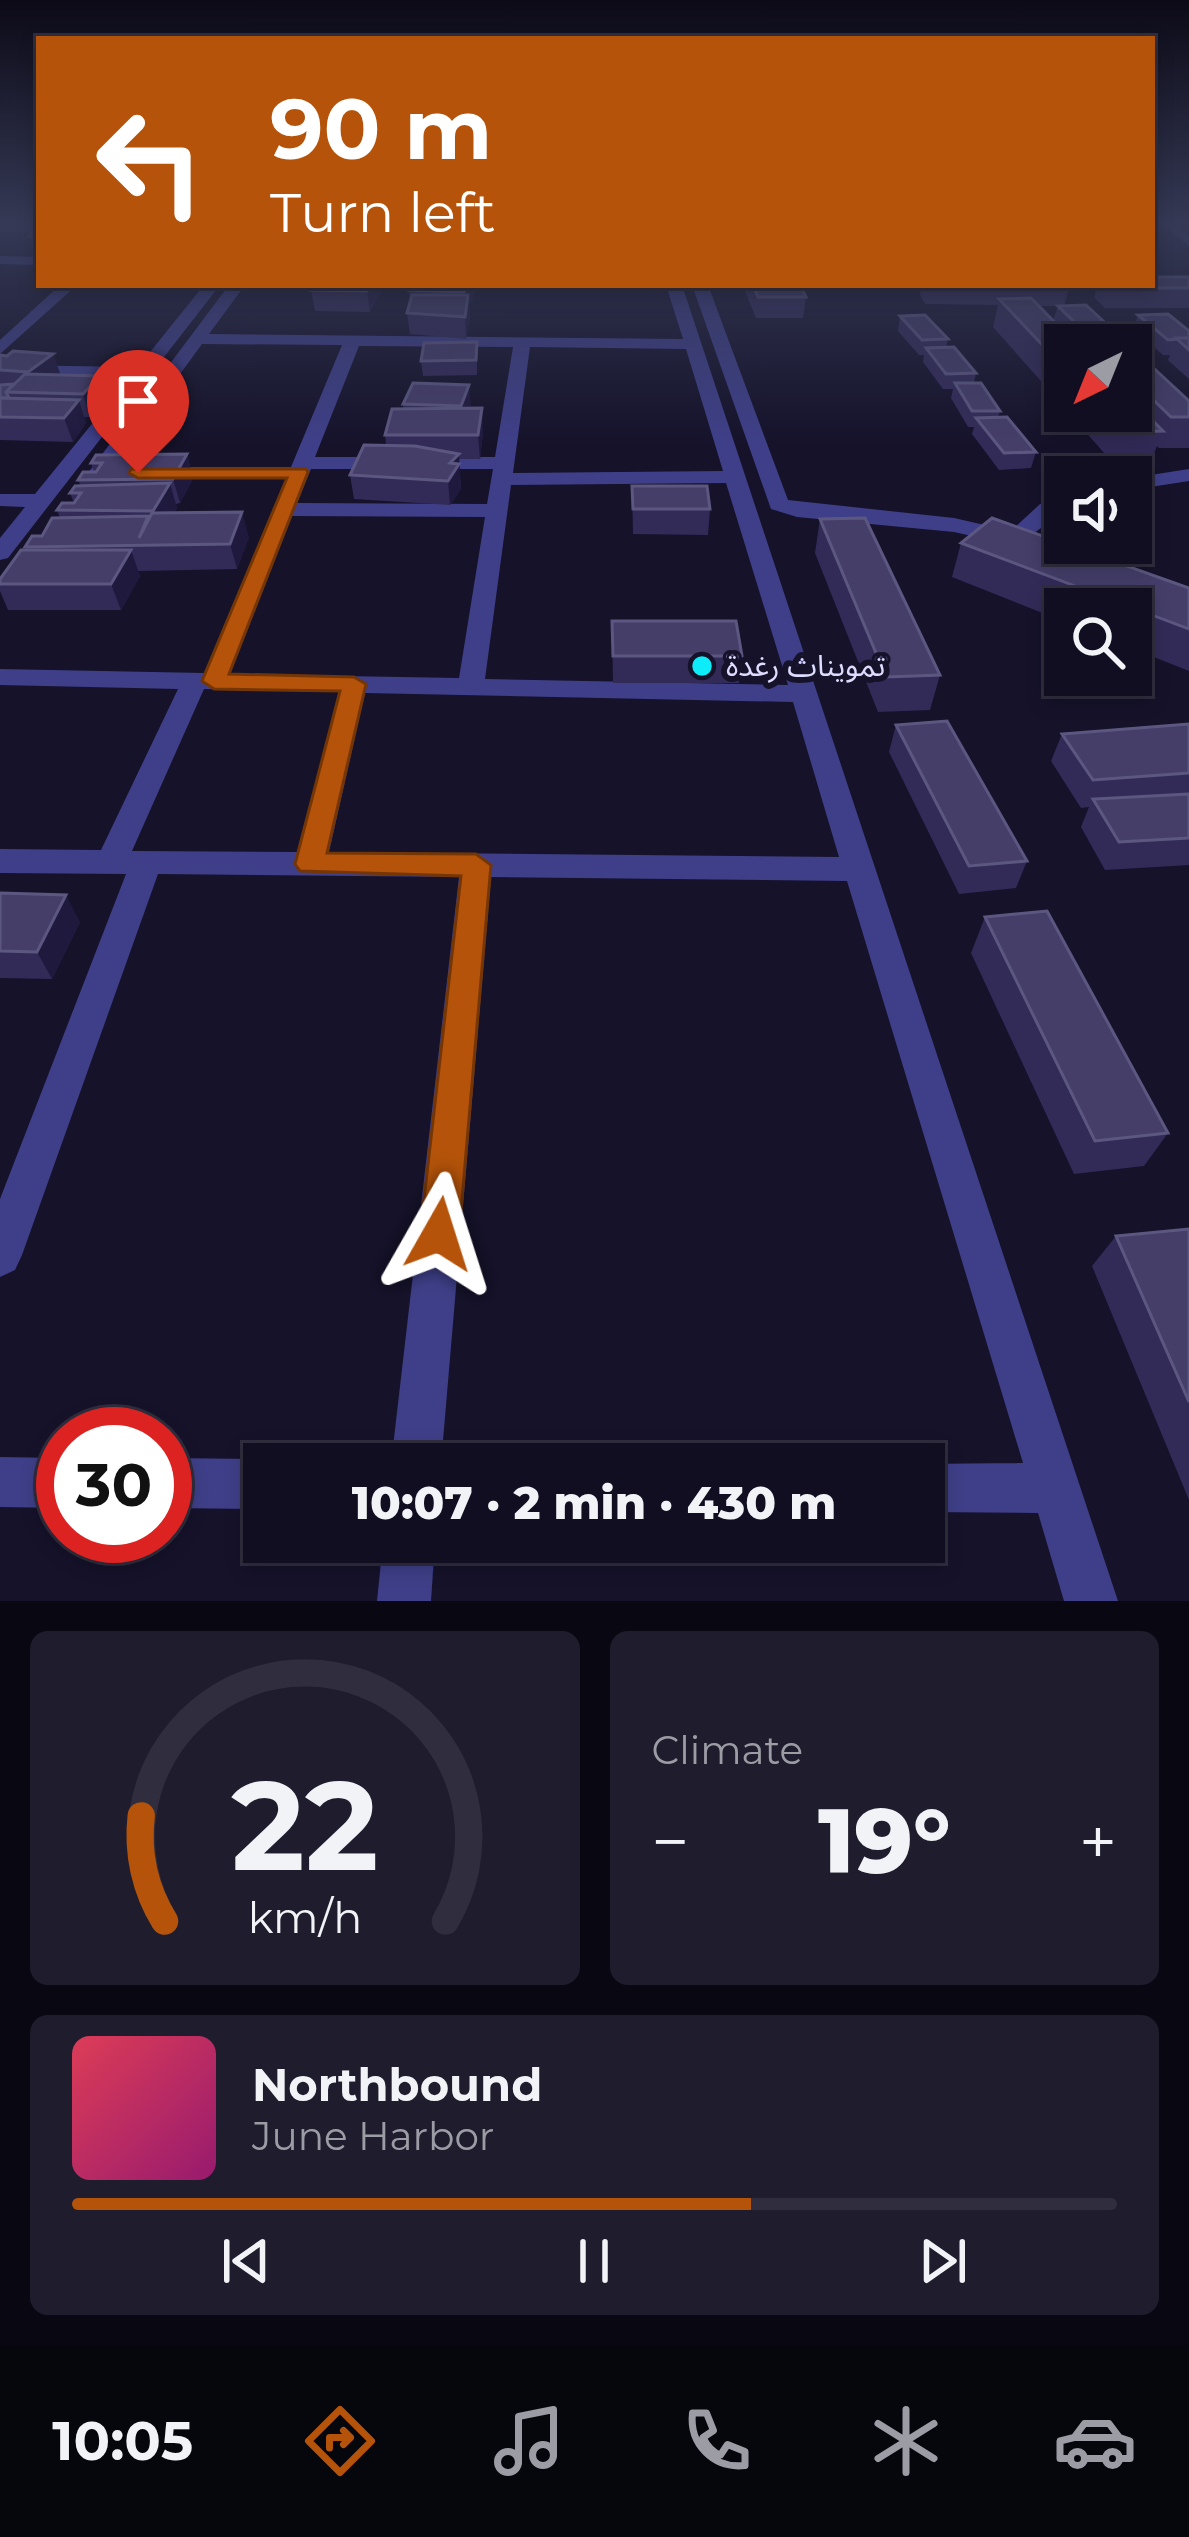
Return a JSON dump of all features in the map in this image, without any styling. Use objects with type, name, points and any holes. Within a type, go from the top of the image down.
[{"type":"street","points":[[0,349],[58,296]]},
{"type":"street","points":[[0,553],[203,296]]},
{"type":"street","points":[[70,511],[229,296]]},
{"type":"street","points":[[677,296],[1091,1601]]},
{"type":"street","points":[[704,296],[779,503],[797,511],[954,525],[1026,542],[1044,515]]},
{"type":"street","points":[[0,327],[23,328]]},
{"type":"street","points":[[197,339],[693,344]]},
{"type":"street","points":[[0,1255],[129,862],[353,340]]},
{"type":"street","points":[[472,687],[522,342]]},
{"type":"street","points":[[0,370],[142,372]]},
{"type":"street","points":[[98,473],[301,468],[735,477]]},
{"type":"street","points":[[1152,481],[1189,476]]},
{"type":"street","points":[[0,500],[41,501]]},
{"type":"street","points":[[284,509],[497,511]]},
{"type":"street","points":[[0,677],[804,694]]},
{"type":"street","points":[[310,864],[354,684]]},
{"type":"street","points":[[0,861],[859,869]]},
{"type":"street","points":[[418,1443],[476,865]]},
{"type":"street","points":[[0,1482],[36,1483]]},
{"type":"street","points":[[192,1483],[243,1484]]},
{"type":"street","points":[[945,1487],[1055,1488]]},
{"type":"street","points":[[404,1601],[407,1563]]},
{"type":"building","points":[[412,296],[468,296],[465,317],[407,313]]},
{"type":"building","points":[[1031,298],[1056,324],[1044,324],[1044,347],[999,299]]},
{"type":"building","points":[[1086,305],[1106,324],[1076,324],[1058,306]]},
{"type":"building","points":[[1168,314],[1189,331],[1189,338],[1168,340],[1138,315]]},
{"type":"building","points":[[925,315],[948,339],[922,340],[900,316]]},
{"type":"building","points":[[477,342],[476,360],[421,361],[424,343]]},
{"type":"building","points":[[954,347],[976,373],[946,374],[926,348]]},
{"type":"building","points":[[13,351],[53,354],[28,372],[0,370],[0,355]]},
{"type":"building","points":[[1152,367],[1189,401],[1189,417],[1171,417],[1152,398]]},
{"type":"building","points":[[25,374],[100,376],[83,394],[6,392]]},
{"type":"building","points":[[413,383],[469,385],[461,406],[403,404]]},
{"type":"building","points":[[955,383],[981,383],[1000,411],[972,411]]},
{"type":"building","points":[[14,384],[6,392],[9,398],[0,398],[0,385]]},
{"type":"building","points":[[0,398],[79,400],[64,418],[0,417]]},
{"type":"building","points":[[482,408],[478,435],[385,435],[392,409]]},
{"type":"building","points":[[1007,417],[1036,452],[1004,453],[976,418]]},
{"type":"building","points":[[364,445],[415,446],[459,454],[450,463],[459,464],[448,481],[350,475]]},
{"type":"building","points":[[187,454],[173,479],[78,480],[83,472],[96,472],[102,463],[91,463],[96,455]]},
{"type":"building","points":[[170,483],[153,511],[57,510],[62,503],[74,503],[81,493],[70,493],[75,486]]},
{"type":"building","points":[[632,486],[707,486],[710,509],[633,509]]},
{"type":"building","points":[[242,512],[230,544],[25,547],[32,536],[42,536],[52,518],[148,516],[139,538],[152,513]]},
{"type":"building","points":[[865,518],[940,675],[886,677],[820,519]]},
{"type":"building","points":[[992,518],[1044,536],[1044,564],[1121,564],[1189,588],[1189,629],[1152,615],[1152,588],[1080,588],[961,543]]},
{"type":"building","points":[[21,550],[131,550],[111,584],[0,584]]},
{"type":"building","points":[[612,621],[736,621],[742,656],[613,656]]},
{"type":"building","points":[[947,721],[1027,861],[969,866],[896,725]]},
{"type":"building","points":[[1189,724],[1189,773],[1093,780],[1062,734]]},
{"type":"building","points":[[1189,794],[1189,838],[1119,842],[1093,799]]},
{"type":"building","points":[[0,893],[66,895],[37,952],[0,951]]},
{"type":"building","points":[[1047,911],[1168,1133],[1095,1141],[985,917]]},
{"type":"building","points":[[1189,1229],[1189,1402],[1116,1236]]},
{"type":"place","name":"تمويناث رغدة","points":[[702,666]]},
{"type":"route","points":[[138,473],[299,472],[214,681],[354,684],[310,864],[476,865],[439,1234]]}]
